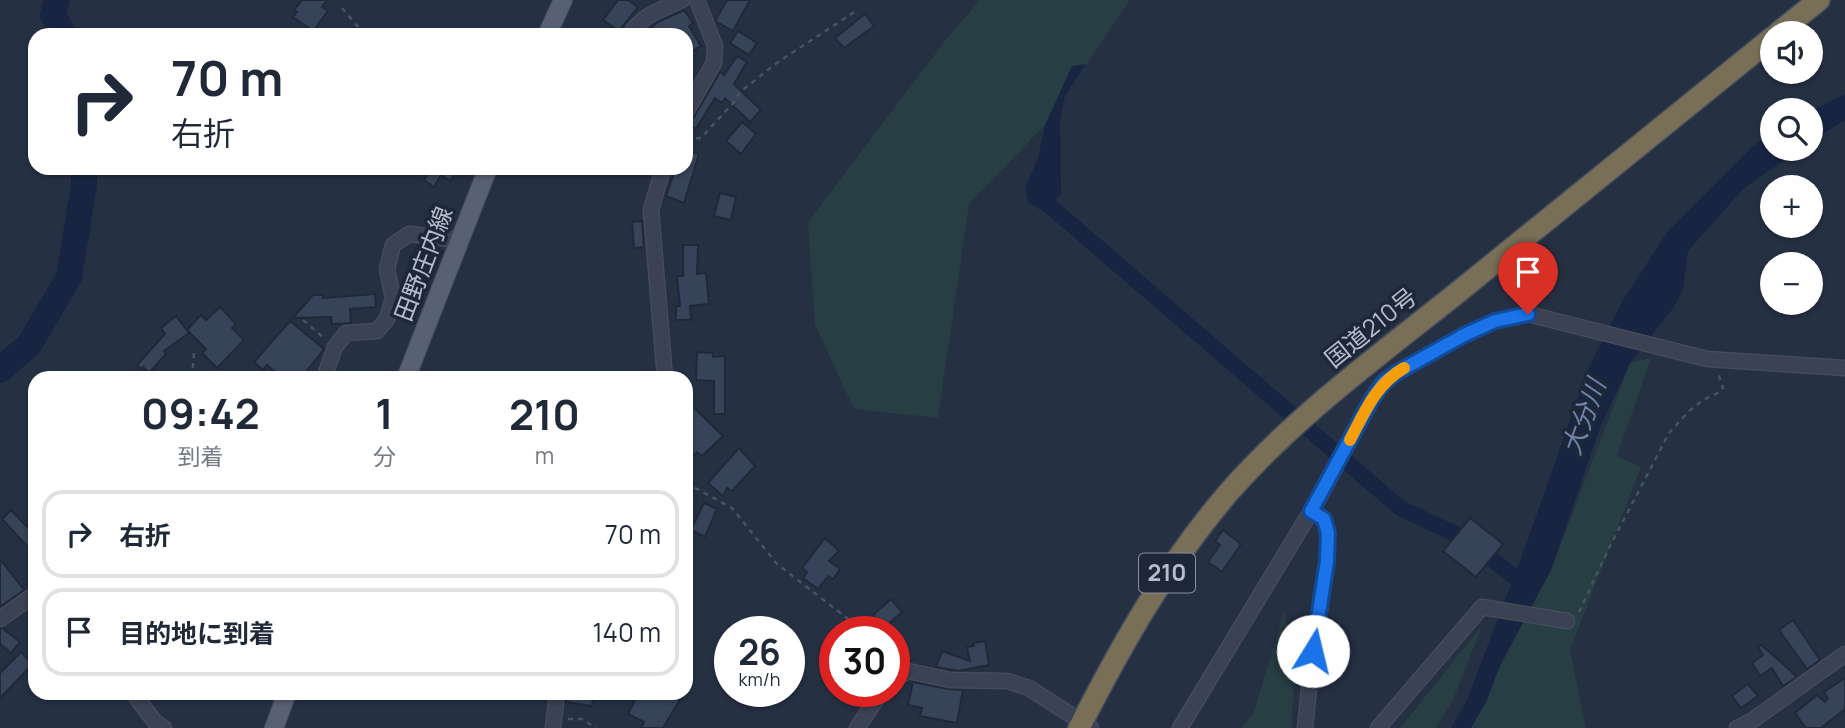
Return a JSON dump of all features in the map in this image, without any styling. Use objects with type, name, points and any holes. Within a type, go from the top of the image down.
[{"type":"highway","points":[[1793,21],[1819,0]]},
{"type":"highway","name":"国道210号","points":[[1084,726],[1128,634],[1164,577],[1222,502],[1282,437],[1760,48]]},
{"type":"main road","points":[[550,28],[563,0]]},
{"type":"main road","name":"田野庄内線","points":[[409,371],[485,175]]},
{"type":"main road","points":[[274,728],[284,700]]},
{"type":"street","points":[[635,28],[651,13],[682,0]]},
{"type":"street","points":[[693,100],[715,63],[715,46],[697,0]]},
{"type":"street","points":[[661,175],[651,210],[664,371]]},
{"type":"street","points":[[326,371],[335,347],[346,333],[377,331],[387,319],[393,298],[387,269],[393,245],[409,234],[458,240]]},
{"type":"street","points":[[1180,728],[1311,511],[1378,390],[1390,377],[1464,335],[1512,316],[1536,315],[1714,360],[1845,368]]},
{"type":"street","points":[[1306,728],[1328,543],[1324,519],[1311,511]]},
{"type":"street","points":[[0,619],[28,599]]},
{"type":"street","points":[[1378,728],[1482,607],[1567,621]]},
{"type":"street","points":[[1737,728],[1753,720],[1845,654]]},
{"type":"street","points":[[910,671],[950,680],[1007,681],[1029,688],[1084,726]]},
{"type":"street","points":[[138,700],[155,722],[164,728]]},
{"type":"street","points":[[554,724],[556,700]]},
{"type":"street","points":[[857,728],[871,707]]},
{"type":"path","points":[[342,8],[359,28]]},
{"type":"path","points":[[693,139],[701,138],[740,92],[778,62],[856,11]]},
{"type":"path","points":[[303,320],[335,347]]},
{"type":"path","points":[[193,371],[194,354]]},
{"type":"path","points":[[1567,621],[1577,617],[1609,548],[1669,433],[1689,411],[1723,388],[1714,360]]},
{"type":"path","points":[[693,487],[732,508],[777,564],[844,616]]},
{"type":"path","points":[[554,724],[582,719],[596,728]]},
{"type":"green space","points":[[980,0],[1130,0],[1045,125],[969,204],[938,418],[854,409],[815,325],[808,222],[948,37]]},
{"type":"green space","points":[[1651,358],[1617,456],[1641,467],[1570,650],[1586,728],[1468,728],[1551,570],[1630,363]]},
{"type":"green space","points":[[1284,611],[1294,665],[1292,728],[1242,728],[1254,712]]},
{"type":"green space","points":[[1482,626],[1453,700],[1436,728],[1400,728]]},
{"type":"water","points":[[1086,64],[1065,96],[1060,121],[1061,194],[1044,212],[1028,202],[1025,188],[1038,158],[1045,125],[1072,66]]},
{"type":"water","points":[[1845,94],[1845,120],[1823,134],[1823,105]]},
{"type":"water","name":"大分川","points":[[1760,142],[1760,161],[1783,161],[1743,189],[1688,251],[1683,289],[1674,307],[1630,363],[1601,425],[1551,570],[1501,663],[1487,700],[1471,728],[1451,728],[1467,700],[1527,542],[1588,369],[1623,300],[1668,231]]},
{"type":"building","points":[[302,0],[327,0],[322,7],[328,11],[315,28],[309,28],[293,17],[297,12],[294,10]]},
{"type":"building","points":[[618,0],[628,0],[638,7],[621,28],[615,28],[603,20]]},
{"type":"building","points":[[727,0],[750,0],[733,31],[715,21]]},
{"type":"building","points":[[684,10],[693,23],[690,28],[651,28]]},
{"type":"building","points":[[865,14],[874,26],[844,48],[835,38]]},
{"type":"building","points":[[738,31],[757,43],[749,55],[730,43]]},
{"type":"building","points":[[693,33],[701,46],[693,51]]},
{"type":"building","points":[[737,56],[747,62],[734,84],[761,110],[750,122],[725,98],[722,103],[715,98],[696,129],[693,127],[693,118],[720,72],[724,75]]},
{"type":"building","points":[[742,122],[756,134],[741,154],[726,141]]},
{"type":"building","points":[[693,152],[699,154],[693,174]]},
{"type":"building","points":[[427,175],[441,175],[434,187],[424,180]]},
{"type":"building","points":[[441,175],[454,175],[450,181]]},
{"type":"building","points":[[674,175],[693,175],[684,203],[666,196]]},
{"type":"building","points":[[720,193],[736,197],[731,220],[714,216]]},
{"type":"building","points":[[642,221],[644,247],[634,248],[632,222]]},
{"type":"building","points":[[417,245],[435,251],[426,274],[408,267]]},
{"type":"building","points":[[683,245],[698,245],[697,274],[706,273],[709,304],[690,306],[691,320],[676,320],[676,306],[680,306],[677,276],[683,276]]},
{"type":"building","points":[[375,294],[376,307],[350,309],[351,323],[332,324],[331,317],[293,318],[313,295],[323,295],[323,298]]},
{"type":"building","points":[[220,307],[236,324],[232,328],[244,340],[217,368],[202,353],[206,349],[187,330],[201,315],[206,320]]},
{"type":"building","points":[[176,316],[189,333],[164,351],[166,354],[151,371],[143,367],[141,369],[137,365],[165,334],[161,328]]},
{"type":"building","points":[[290,321],[324,349],[307,371],[274,371],[267,365],[263,370],[254,362]]},
{"type":"building","points":[[697,352],[713,353],[713,357],[725,356],[725,414],[714,414],[714,381],[696,380]]},
{"type":"building","points":[[693,407],[723,436],[702,456],[697,452],[693,456]]},
{"type":"building","points":[[739,448],[755,466],[732,491],[727,488],[723,496],[708,483]]},
{"type":"building","points":[[704,503],[717,509],[705,537],[693,531]]},
{"type":"building","points":[[11,510],[28,528],[28,547],[2,519]]},
{"type":"building","points":[[1470,518],[1503,544],[1476,577],[1443,551]]},
{"type":"building","points":[[1223,530],[1241,544],[1222,572],[1208,562],[1220,545],[1215,541]]},
{"type":"building","points":[[825,538],[839,551],[829,561],[840,569],[833,579],[828,576],[818,589],[803,578],[807,572],[802,568]]},
{"type":"building","points":[[0,559],[24,590],[0,607]]},
{"type":"building","points":[[891,599],[902,612],[898,616],[873,615]]},
{"type":"building","points":[[1793,620],[1820,660],[1807,669],[1779,630]]},
{"type":"building","points":[[2,628],[20,642],[11,653],[0,644]]},
{"type":"building","points":[[985,641],[989,665],[958,671],[936,667],[942,651],[970,661],[967,647]]},
{"type":"building","points":[[1761,645],[1797,677],[1783,686],[1772,668],[1760,676],[1752,663],[1763,655],[1758,647]]},
{"type":"building","points":[[21,652],[28,659],[28,669],[0,698],[0,673]]},
{"type":"building","points":[[1845,678],[1845,709],[1821,728],[1806,728],[1795,713],[1817,695],[1825,702],[1828,698],[1824,692]]},
{"type":"building","points":[[913,682],[963,690],[957,723],[920,716],[922,708],[910,705]]},
{"type":"building","points":[[1748,684],[1758,696],[1741,708],[1732,696]]},
{"type":"building","points":[[566,700],[593,700],[592,706]]},
{"type":"building","points":[[635,700],[680,700],[663,728],[641,728],[644,722],[628,714]]},
{"type":"waterway","points":[[57,0],[53,15],[60,28]]},
{"type":"waterway","points":[[0,370],[29,345],[69,277],[84,175]]},
{"type":"waterway","points":[[1050,206],[1400,508],[1464,538],[1520,581]]},
{"type":"slow traffic","points":[[1350,440],[1378,390],[1384,382],[1404,368]]},
{"type":"route","points":[[1313,651],[1327,561],[1328,533],[1324,519],[1311,511],[1372,399],[1384,382],[1396,373],[1464,335],[1495,321],[1528,314]]}]
